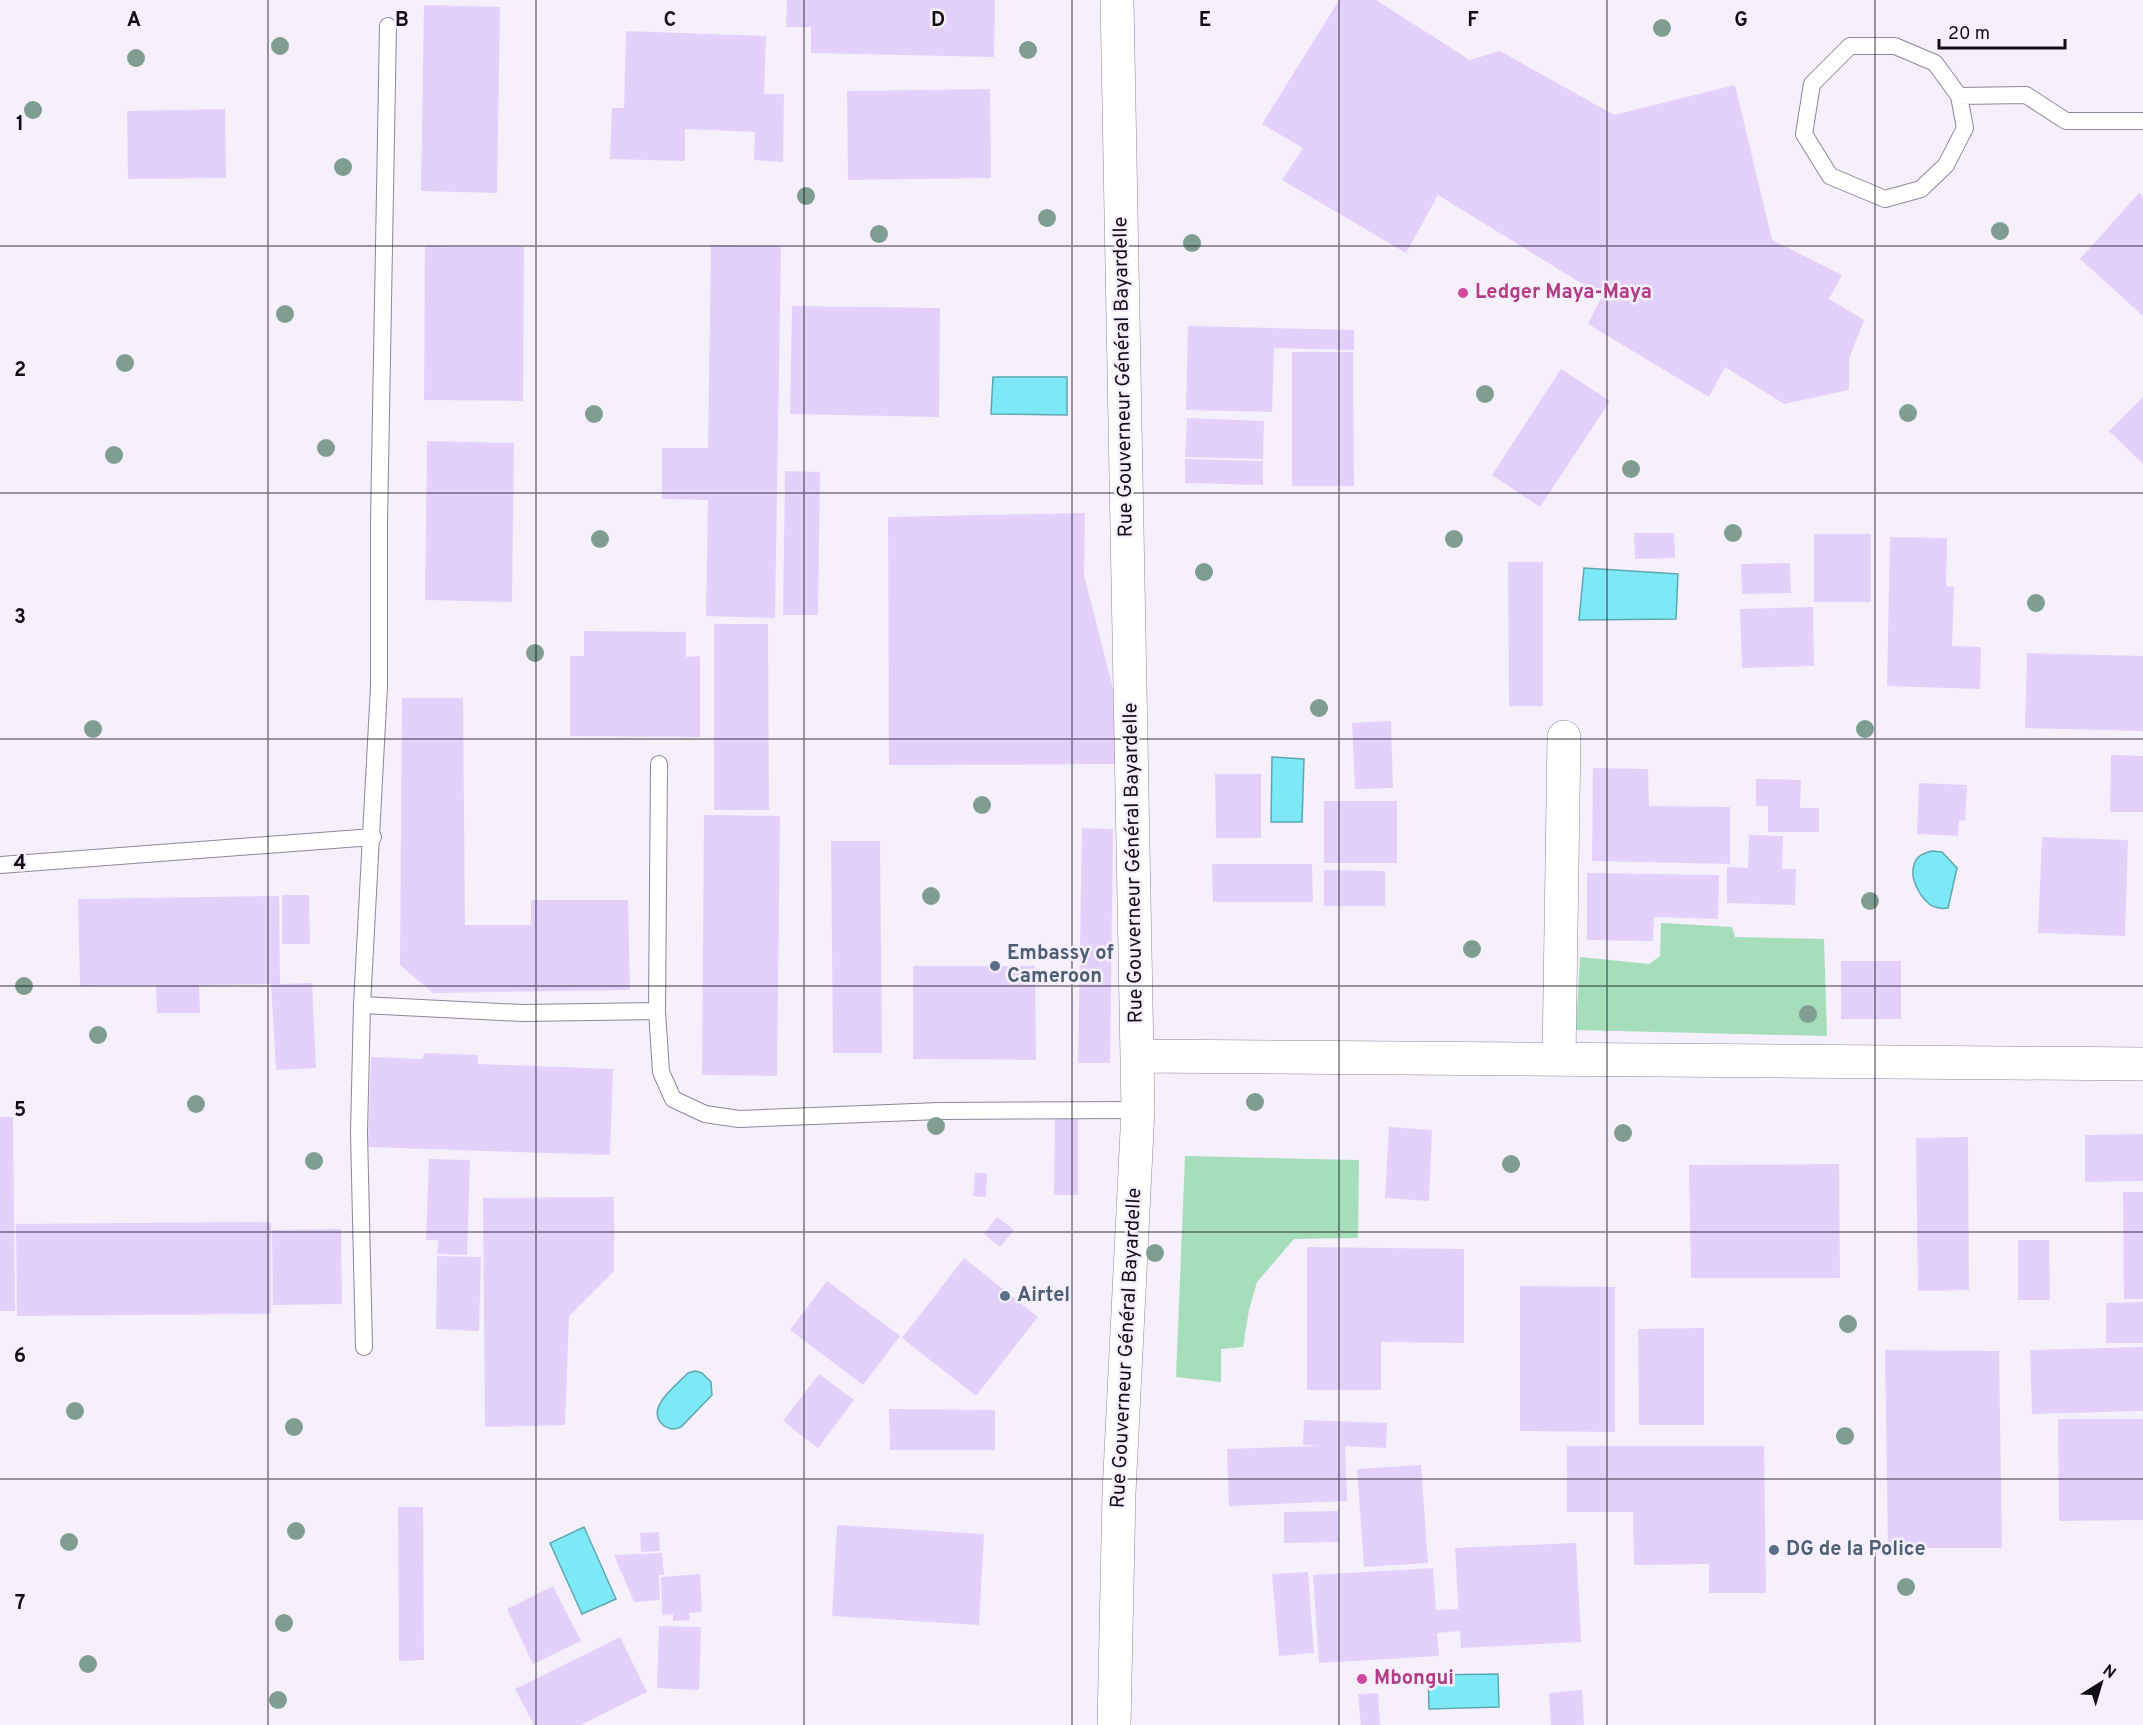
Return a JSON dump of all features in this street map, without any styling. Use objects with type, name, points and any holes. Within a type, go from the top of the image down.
[{"type":"street","name":"Rue Gouverneur Général Bayardelle","points":[[1114,1725],[1119,1493],[1138,1110],[1117,0]]},
{"type":"street","points":[[1558,1058],[1564,737]]},
{"type":"street","points":[[1138,1056],[2143,1064]]},
{"type":"lane","points":[[364,1347],[359,1133],[362,1005],[380,686],[379,523],[388,26]]},
{"type":"lane","points":[[1850,46],[1895,46],[1935,63],[1959,96],[1965,128],[1946,165],[1922,189],[1885,199],[1830,176],[1804,134],[1812,84],[1850,46]]},
{"type":"lane","points":[[1959,96],[2026,95],[2066,121],[2143,121]]},
{"type":"lane","points":[[659,764],[657,1011],[661,1072],[673,1099],[705,1114],[739,1119],[939,1111],[1138,1110]]},
{"type":"lane","points":[[0,865],[372,837]]},
{"type":"lane","points":[[362,1005],[522,1013],[657,1011]]},
{"type":"green space","points":[[1661,923],[1732,927],[1735,937],[1824,939],[1827,1036],[1576,1030],[1580,957],[1649,964],[1660,956]]},
{"type":"green space","points":[[1185,1156],[1359,1160],[1358,1238],[1294,1239],[1257,1282],[1249,1310],[1243,1347],[1221,1349],[1221,1382],[1176,1377]]},
{"type":"water","points":[[993,377],[1067,377],[1067,415],[991,414]]},
{"type":"water","points":[[1584,568],[1678,574],[1676,619],[1579,620]]},
{"type":"water","points":[[1272,757],[1304,759],[1302,822],[1271,822]]},
{"type":"water","points":[[1932,851],[1942,852],[1957,868],[1948,908],[1933,906],[1923,897],[1915,884],[1913,871],[1918,857]]},
{"type":"water","points":[[695,1371],[702,1373],[711,1382],[712,1395],[681,1427],[667,1428],[658,1418],[657,1411],[660,1404],[670,1390],[688,1373]]},
{"type":"water","points":[[584,1527],[616,1599],[582,1614],[550,1543]]},
{"type":"water","points":[[1498,1674],[1499,1707],[1429,1709],[1428,1675]]},
{"type":"building","points":[[787,0],[995,0],[994,57],[811,53],[811,27],[786,27]]},
{"type":"building","points":[[1339,0],[1376,0],[1470,60],[1500,51],[1614,115],[1735,85],[1772,240],[1842,275],[1829,299],[1864,320],[1849,359],[1849,390],[1784,404],[1725,367],[1709,397],[1588,324],[1602,296],[1438,195],[1406,253],[1282,180],[1303,148],[1262,124]]},
{"type":"building","points":[[424,5],[500,7],[497,193],[421,191]]},
{"type":"building","points":[[626,31],[766,36],[764,94],[784,94],[783,162],[754,160],[755,132],[685,129],[685,161],[610,159],[612,108],[624,108]]},
{"type":"building","points":[[990,89],[991,178],[848,180],[847,91]]},
{"type":"building","points":[[225,109],[226,178],[128,179],[127,111]]},
{"type":"building","points":[[2139,193],[2143,197],[2143,316],[2080,259]]},
{"type":"building","points":[[711,245],[781,246],[775,618],[706,616],[708,500],[662,499],[662,448],[708,448]]},
{"type":"building","points":[[425,246],[524,247],[523,401],[424,400]]},
{"type":"building","points":[[792,306],[940,308],[939,417],[790,414]]},
{"type":"building","points":[[1188,326],[1354,330],[1354,350],[1274,348],[1272,412],[1186,410]]},
{"type":"building","points":[[1292,352],[1353,352],[1354,486],[1292,486]]},
{"type":"building","points":[[1561,369],[1610,401],[1540,507],[1492,475]]},
{"type":"building","points":[[2143,397],[2143,464],[2109,431]]},
{"type":"building","points":[[1187,418],[1264,421],[1263,459],[1185,457]]},
{"type":"building","points":[[427,441],[514,443],[512,602],[425,600]]},
{"type":"building","points":[[1185,459],[1263,461],[1263,485],[1185,483]]},
{"type":"building","points":[[785,471],[820,472],[818,615],[783,615]]},
{"type":"building","points":[[1085,513],[1084,575],[1117,704],[1116,764],[889,765],[888,517]]},
{"type":"building","points":[[1634,533],[1674,533],[1675,558],[1635,559]]},
{"type":"building","points":[[1814,534],[1871,534],[1871,602],[1814,602]]},
{"type":"building","points":[[1890,537],[1947,538],[1946,586],[1954,587],[1952,646],[1981,647],[1980,689],[1887,686]]},
{"type":"building","points":[[1508,562],[1543,562],[1543,706],[1509,706]]},
{"type":"building","points":[[1790,563],[1791,593],[1742,594],[1741,564]]},
{"type":"building","points":[[1813,607],[1814,666],[1742,668],[1740,609]]},
{"type":"building","points":[[714,624],[768,624],[769,810],[714,810]]},
{"type":"building","points":[[584,631],[686,632],[686,657],[700,656],[700,737],[570,736],[570,656],[584,656]]},
{"type":"building","points":[[2027,653],[2143,656],[2143,731],[2025,728]]},
{"type":"building","points":[[402,698],[463,698],[465,925],[531,925],[531,900],[628,900],[630,990],[433,993],[400,965]]},
{"type":"building","points":[[1391,721],[1393,788],[1355,789],[1352,723]]},
{"type":"building","points":[[2111,755],[2143,756],[2143,812],[2110,812]]},
{"type":"building","points":[[1593,768],[1648,769],[1649,806],[1730,807],[1730,864],[1592,861]]},
{"type":"building","points":[[1215,774],[1261,774],[1261,838],[1216,838]]},
{"type":"building","points":[[1756,779],[1801,780],[1800,808],[1819,808],[1819,832],[1768,832],[1768,806],[1756,806]]},
{"type":"building","points":[[1919,783],[1967,785],[1965,821],[1959,820],[1958,836],[1917,834]]},
{"type":"building","points":[[1324,801],[1397,801],[1397,863],[1324,863]]},
{"type":"building","points":[[704,815],[780,816],[777,1076],[702,1075]]},
{"type":"building","points":[[1082,828],[1113,829],[1110,1063],[1078,1063]]},
{"type":"building","points":[[1749,835],[1783,836],[1782,869],[1796,869],[1795,905],[1727,903],[1727,867],[1748,868]]},
{"type":"building","points":[[2042,837],[2128,840],[2125,936],[2038,933]]},
{"type":"building","points":[[831,841],[880,841],[882,1053],[833,1053]]},
{"type":"building","points":[[1212,864],[1312,864],[1313,902],[1213,902]]},
{"type":"building","points":[[1324,870],[1385,871],[1385,906],[1324,906]]},
{"type":"building","points":[[1587,873],[1719,875],[1718,919],[1654,917],[1653,941],[1587,940]]},
{"type":"building","points":[[282,895],[309,895],[310,944],[282,944]]},
{"type":"building","points":[[279,896],[280,984],[312,983],[316,1068],[276,1070],[271,984],[199,985],[200,1013],[157,1013],[156,985],[80,986],[78,899]]},
{"type":"building","points":[[1841,961],[1901,961],[1901,1019],[1841,1019]]},
{"type":"building","points":[[913,966],[1035,966],[1036,1060],[913,1059]]},
{"type":"building","points":[[424,1053],[478,1055],[478,1064],[613,1069],[610,1155],[368,1147],[371,1057],[423,1059]]},
{"type":"building","points":[[1055,1116],[1078,1117],[1078,1195],[1054,1195]]},
{"type":"building","points":[[0,1117],[13,1117],[15,1311],[0,1311]]},
{"type":"building","points":[[1389,1127],[1432,1130],[1429,1201],[1385,1198]]},
{"type":"building","points":[[2143,1134],[2143,1181],[2085,1182],[2085,1135]]},
{"type":"building","points":[[1968,1137],[1969,1290],[1918,1291],[1916,1138]]},
{"type":"building","points":[[429,1159],[470,1160],[467,1255],[437,1254],[438,1240],[426,1240]]},
{"type":"building","points":[[1839,1164],[1840,1278],[1691,1278],[1689,1165]]},
{"type":"building","points":[[975,1173],[987,1173],[986,1197],[973,1196]]},
{"type":"building","points":[[2123,1192],[2143,1192],[2143,1299],[2124,1299]]},
{"type":"building","points":[[614,1197],[614,1271],[569,1316],[565,1425],[485,1427],[483,1198]]},
{"type":"building","points":[[997,1217],[1014,1230],[1000,1247],[984,1234]]},
{"type":"building","points":[[271,1222],[271,1314],[17,1316],[16,1224]]},
{"type":"building","points":[[341,1229],[342,1304],[273,1305],[272,1230]]},
{"type":"building","points":[[2018,1240],[2049,1240],[2050,1300],[2018,1300]]},
{"type":"building","points":[[1307,1247],[1464,1249],[1464,1343],[1381,1342],[1381,1390],[1307,1390]]},
{"type":"building","points":[[437,1256],[481,1257],[479,1331],[436,1329]]},
{"type":"building","points":[[964,1258],[1038,1317],[976,1396],[902,1338]]},
{"type":"building","points":[[827,1281],[900,1336],[863,1385],[790,1330]]},
{"type":"building","points":[[1520,1286],[1615,1287],[1615,1432],[1520,1431]]},
{"type":"building","points":[[2143,1302],[2143,1343],[2106,1343],[2106,1303]]},
{"type":"building","points":[[1704,1328],[1704,1425],[1639,1425],[1638,1329]]},
{"type":"building","points":[[2143,1347],[2143,1411],[2032,1414],[2030,1350]]},
{"type":"building","points":[[1885,1350],[1999,1351],[2002,1548],[1888,1548]]},
{"type":"building","points":[[819,1374],[854,1400],[818,1448],[783,1421]]},
{"type":"building","points":[[889,1409],[995,1410],[995,1450],[890,1450]]},
{"type":"building","points":[[2058,1419],[2143,1419],[2143,1520],[2059,1521]]},
{"type":"building","points":[[1304,1420],[1387,1423],[1386,1448],[1345,1446],[1347,1501],[1229,1506],[1227,1449],[1320,1446],[1303,1445]]},
{"type":"building","points":[[1567,1446],[1764,1446],[1766,1593],[1709,1593],[1709,1564],[1634,1565],[1633,1512],[1567,1512]]},
{"type":"building","points":[[1421,1465],[1428,1563],[1364,1567],[1357,1469]]},
{"type":"building","points":[[398,1507],[423,1507],[424,1660],[399,1661]]},
{"type":"building","points":[[1338,1511],[1339,1542],[1284,1543],[1284,1512]]},
{"type":"building","points":[[837,1525],[984,1534],[979,1625],[832,1616]]},
{"type":"building","points":[[659,1532],[660,1551],[641,1552],[640,1533]]},
{"type":"building","points":[[1576,1543],[1581,1642],[1461,1648],[1460,1631],[1437,1633],[1439,1656],[1319,1663],[1313,1575],[1433,1568],[1436,1610],[1458,1609],[1459,1620],[1455,1548]]},
{"type":"building","points":[[662,1553],[664,1575],[659,1575],[660,1600],[634,1602],[614,1555]]},
{"type":"building","points":[[1308,1572],[1314,1653],[1279,1656],[1272,1574]]},
{"type":"building","points":[[700,1574],[702,1612],[689,1613],[690,1620],[673,1621],[673,1614],[662,1615],[661,1577]]},
{"type":"building","points":[[553,1586],[581,1641],[533,1664],[507,1609]]},
{"type":"building","points":[[659,1626],[701,1627],[699,1690],[657,1688]]},
{"type":"building","points":[[620,1637],[647,1692],[581,1725],[534,1725],[515,1689]]},
{"type":"building","points":[[1582,1690],[1584,1725],[1551,1725],[1549,1693]]},
{"type":"building","points":[[1378,1693],[1380,1725],[1361,1725],[1358,1694]]},
{"type":"place","name":"Ledger Maya-Maya","points":[[1463,293]]},
{"type":"place","name":"Embassy of Cameroon","points":[[995,966]]},
{"type":"place","name":"Airtel","points":[[1005,1296]]},
{"type":"place","name":"DG de la Police","points":[[1774,1550]]},
{"type":"place","name":"Mbongui","points":[[1362,1679]]}]
